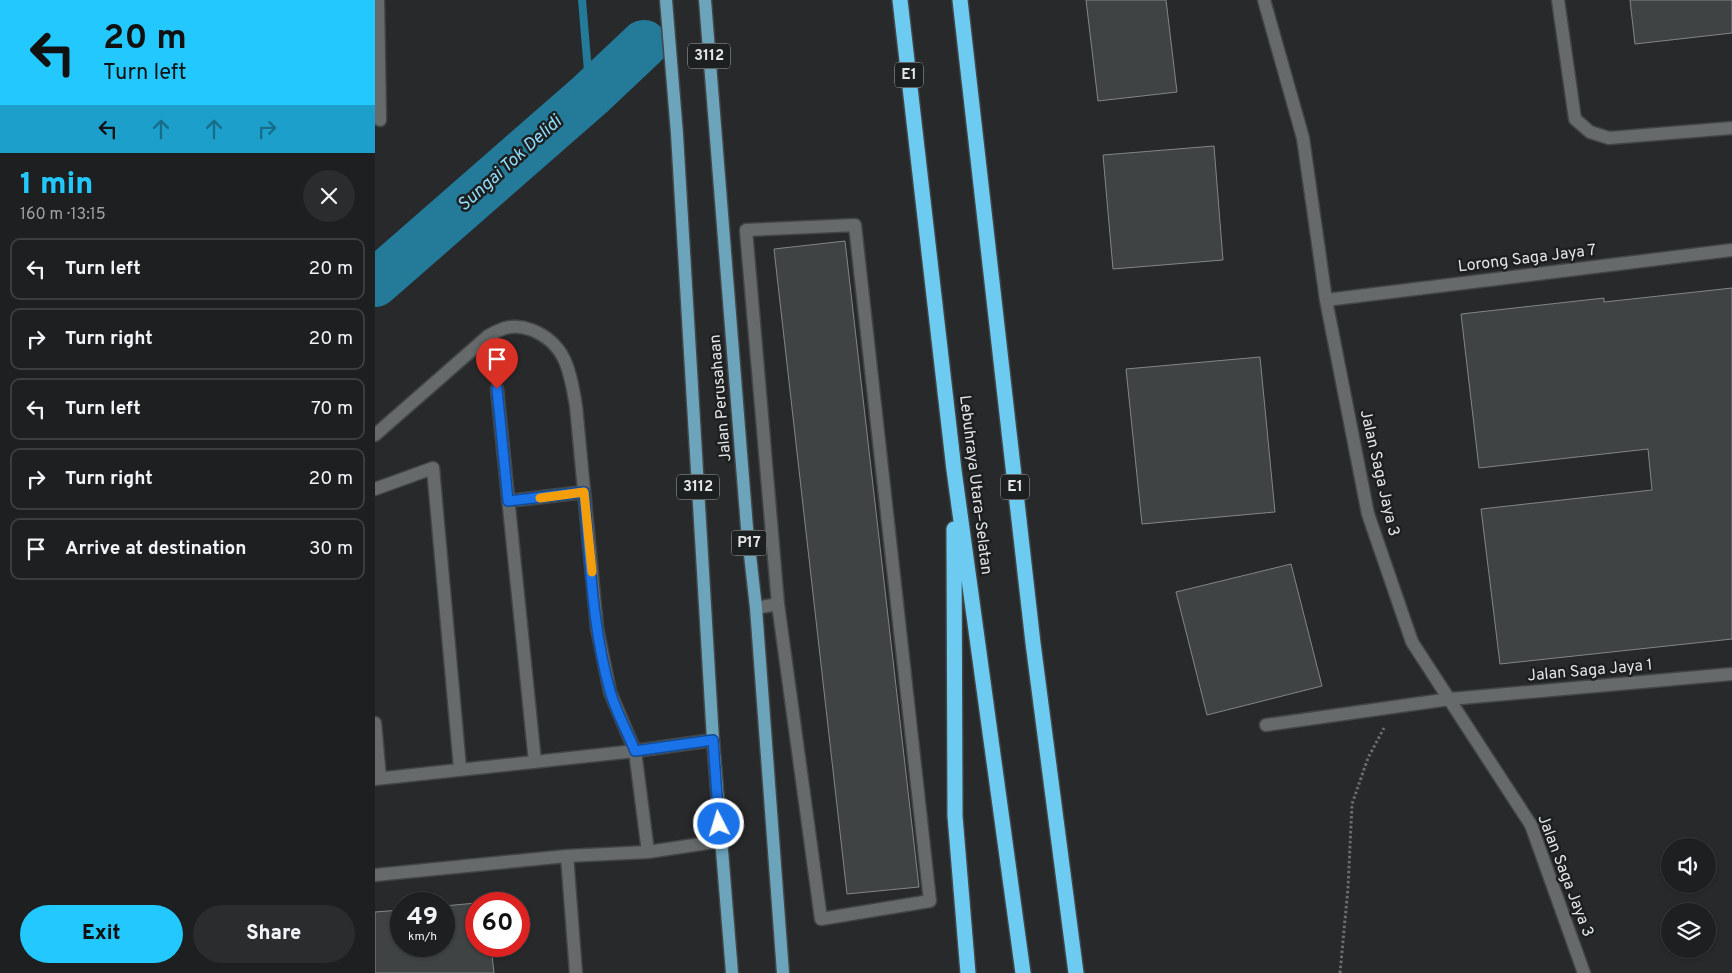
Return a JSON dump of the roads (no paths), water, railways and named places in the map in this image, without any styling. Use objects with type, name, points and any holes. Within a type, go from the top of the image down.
[{"type":"highway","name":"Lebuhraya Utara–Selatan","points":[[900,0],[954,470],[1023,973]]},
{"type":"highway","name":"E1","points":[[960,0],[1033,643],[1076,973]]},
{"type":"highway","points":[[954,470],[955,816],[968,973]]},
{"type":"main road","name":"Jalan Perusahaan","points":[[666,0],[677,134],[713,740],[732,973]]},
{"type":"main road","name":"Jalan Perusahaan","points":[[705,0],[747,528],[756,608],[783,973]]},
{"type":"street","points":[[378,0],[380,120]]},
{"type":"street","name":"Jalan Saga Jaya 3","points":[[1264,0],[1303,138],[1326,300],[1368,514],[1412,642],[1531,825],[1584,973]]},
{"type":"street","points":[[1558,0],[1575,119],[1590,132],[1609,138],[1732,128]]},
{"type":"street","points":[[855,225],[929,901],[821,919],[778,604],[746,230],[855,225]]},
{"type":"street","name":"Lorong Saga Jaya 7","points":[[1326,300],[1732,250]]},
{"type":"street","points":[[375,434],[487,336],[507,328],[525,327],[543,334],[559,348],[570,374],[576,406],[597,628],[604,668],[610,692],[635,751],[648,852]]},
{"type":"street","points":[[497,389],[535,762]]},
{"type":"street","points":[[375,489],[433,468],[460,768]]},
{"type":"street","points":[[508,501],[584,492]]},
{"type":"street","points":[[756,608],[778,604]]},
{"type":"street","name":"Jalan Saga Jaya 1","points":[[1266,725],[1450,699],[1732,674]]},
{"type":"street","points":[[375,723],[378,778],[635,751],[713,740]]},
{"type":"street","points":[[375,875],[567,856],[648,852],[721,841]]},
{"type":"street","points":[[567,856],[576,973]]},
{"type":"waterway","points":[[582,0],[590,95]]},
{"type":"waterway","name":"Sungai Tok Delidi","points":[[375,283],[590,95],[644,44]]}]
